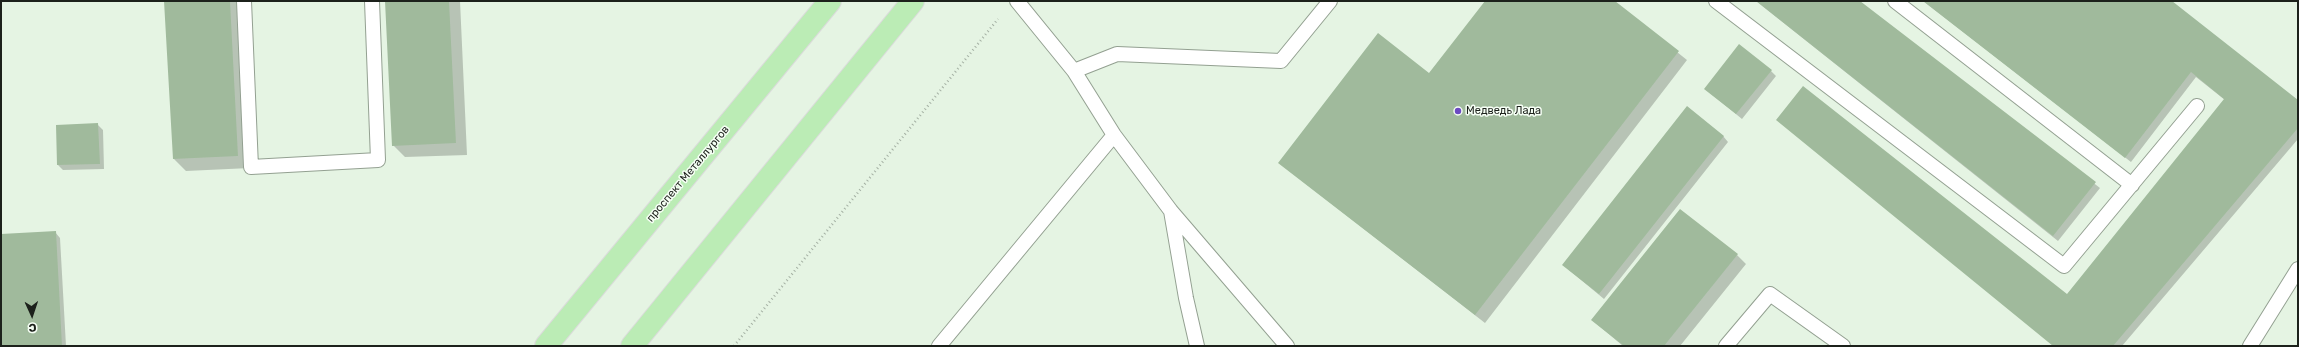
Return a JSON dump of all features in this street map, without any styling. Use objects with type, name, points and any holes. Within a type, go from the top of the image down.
[{"type":"main road","name":"проспект Металлургов","points":[[546,346],[830,1]]},
{"type":"main road","points":[[632,346],[908,3]]},
{"type":"lane","points":[[244,1],[250,166],[378,160],[372,1]]},
{"type":"lane","points":[[1017,1],[1074,70],[1114,135],[1171,211],[1287,346]]},
{"type":"lane","points":[[1074,70],[1117,54],[1280,62],[1330,1]]},
{"type":"lane","points":[[1716,1],[2064,266],[2197,106]]},
{"type":"lane","points":[[1895,1],[2132,185]]},
{"type":"lane","points":[[939,346],[1114,135]]},
{"type":"lane","points":[[1171,211],[1186,298],[1197,346]]},
{"type":"lane","points":[[2250,346],[2298,269]]},
{"type":"lane","points":[[1726,346],[1770,294],[1843,346]]},
{"type":"path","points":[[734,346],[1002,14]]},
{"type":"building","points":[[164,1],[230,1],[238,156],[173,159]]},
{"type":"building","points":[[385,1],[449,1],[456,143],[392,146]]},
{"type":"building","points":[[1485,1],[1615,1],[1679,51],[1475,315],[1278,163],[1378,33],[1429,73]]},
{"type":"building","points":[[1756,1],[1860,1],[2096,182],[2053,236]]},
{"type":"building","points":[[1923,1],[2172,1],[2298,100],[2298,128],[2113,346],[2053,346],[1776,120],[1803,86],[2067,294],[2224,99],[2191,72],[2125,158]]},
{"type":"building","points":[[1739,44],[1772,70],[1736,114],[1704,89]]},
{"type":"building","points":[[1687,106],[1724,136],[1599,294],[1562,265]]},
{"type":"building","points":[[98,123],[100,164],[57,165],[56,125]]},
{"type":"building","points":[[1680,209],[1738,254],[1664,346],[1624,346],[1591,320]]},
{"type":"building","points":[[56,231],[62,346],[1,346],[1,234]]},
{"type":"place","name":"Медведь Лада","points":[[1458,111]]}]
